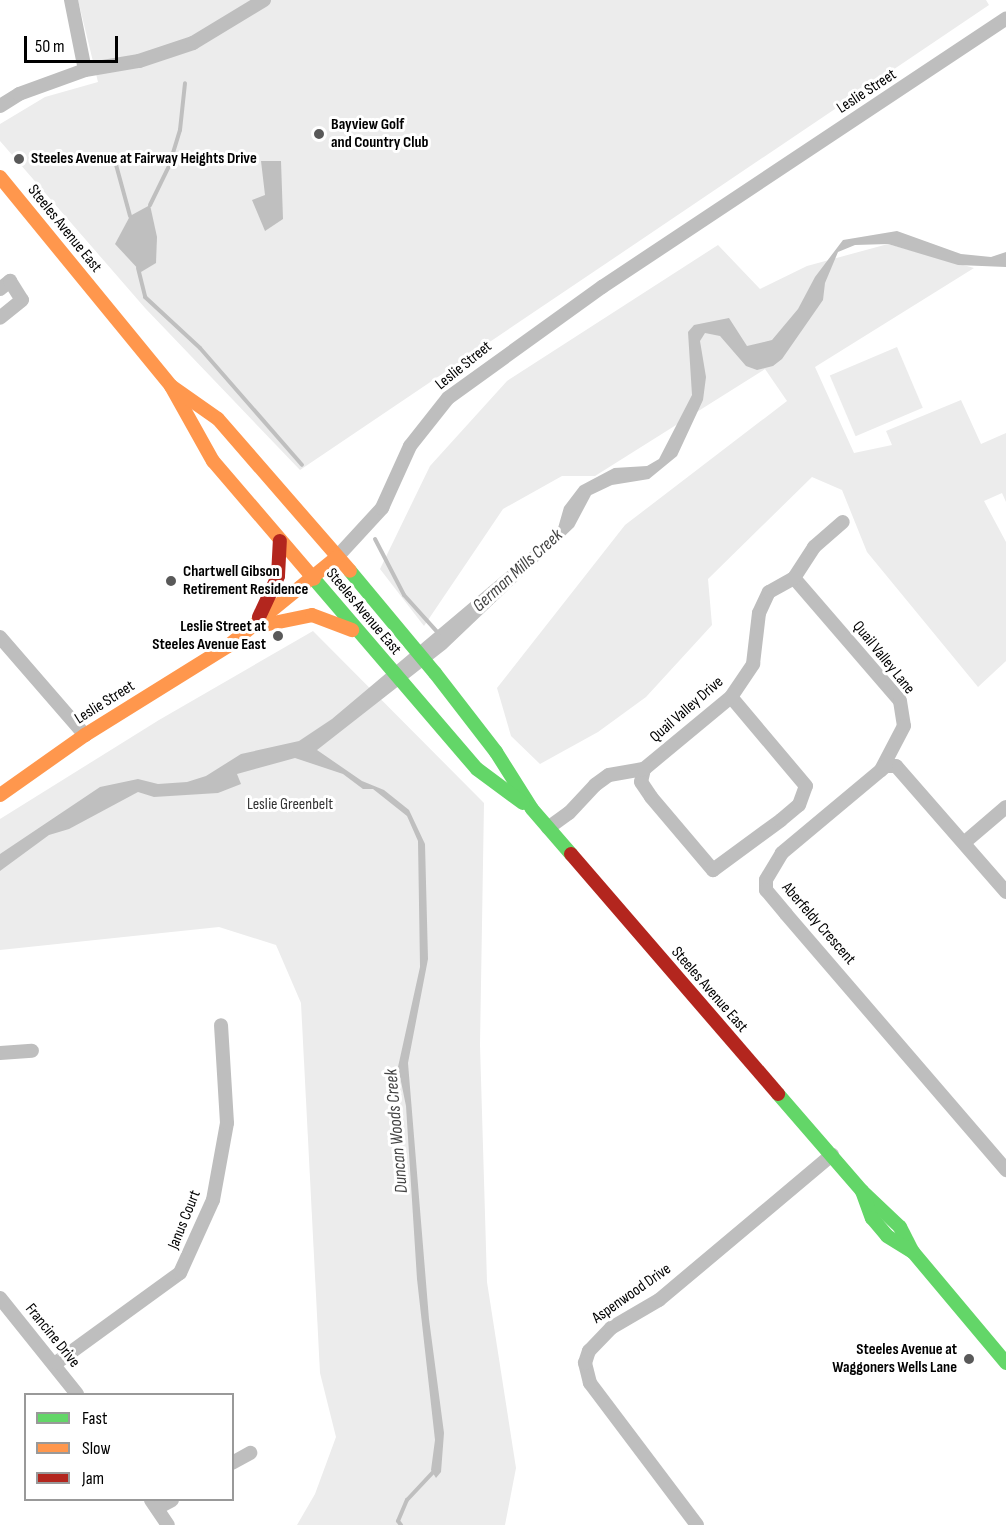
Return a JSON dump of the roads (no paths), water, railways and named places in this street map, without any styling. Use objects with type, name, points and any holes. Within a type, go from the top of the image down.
[{"type":"main road","name":"Steeles Avenue East","points":[[0,177],[171,386],[213,461],[280,541],[477,770],[532,809]]},
{"type":"main road","name":"Steeles Avenue East","points":[[171,386],[218,419],[234,435],[435,673],[496,752],[532,809],[832,1155],[861,1191],[872,1218],[886,1236],[913,1252],[1006,1363]]},
{"type":"main road","points":[[253,627],[273,593],[280,541]]},
{"type":"main road","name":"Leslie Street","points":[[0,795],[85,735],[253,627],[337,558]]},
{"type":"main road","points":[[253,627],[312,615],[358,633]]},
{"type":"street","points":[[72,0],[85,70]]},
{"type":"street","points":[[0,106],[20,94],[85,70],[139,61],[193,43],[264,0]]},
{"type":"street","name":"Leslie Street","points":[[337,558],[382,507],[410,446],[448,398],[602,287],[1006,20]]},
{"type":"street","points":[[0,289],[10,281],[22,300],[0,318]]},
{"type":"street","name":"Quail Valley Drive","points":[[548,828],[609,775],[644,769],[731,697],[753,664],[759,613],[769,592],[794,578],[814,547],[843,522]]},
{"type":"street","name":"Quail Valley Lane","points":[[794,578],[900,701],[904,726],[881,770]]},
{"type":"street","points":[[0,637],[85,735]]},
{"type":"street","points":[[644,769],[641,782],[651,797],[713,870],[781,820],[799,805],[806,786],[731,697]]},
{"type":"street","points":[[881,770],[896,766],[908,776],[1006,892]]},
{"type":"street","name":"Aberfeldy Crescent","points":[[881,770],[782,853],[771,867],[766,890],[1006,1170]]},
{"type":"street","points":[[965,842],[1006,807]]},
{"type":"street","name":"Janus Court","points":[[56,1364],[180,1274],[213,1200],[227,1123],[221,1024]]},
{"type":"street","points":[[0,1053],[32,1051]]},
{"type":"street","name":"Aspenwood Drive","points":[[697,1525],[590,1383],[586,1374],[587,1357],[597,1339],[611,1328],[659,1300],[832,1155]]},
{"type":"street","name":"Francine Drive","points":[[0,1298],[56,1364],[76,1393]]},
{"type":"street","points":[[234,1462],[250,1453]]},
{"type":"street","points":[[154,1504],[168,1525]]},
{"type":"water","points":[[261,161],[281,161],[283,219],[265,231],[252,200],[265,195]]},
{"type":"water","points":[[150,205],[157,237],[156,263],[141,272],[115,244],[130,216]]},
{"type":"water","name":"German Mills Creek","points":[[897,231],[961,254],[991,257],[1006,252],[1006,267],[958,265],[888,244],[855,245],[838,252],[825,283],[823,300],[782,359],[773,366],[757,370],[746,366],[720,336],[705,333],[700,341],[706,377],[703,400],[677,456],[649,479],[612,485],[591,495],[574,527],[446,649],[317,750],[362,781],[384,790],[409,810],[425,844],[428,959],[408,1063],[429,1319],[444,1433],[441,1472],[436,1478],[431,1470],[435,1440],[417,1279],[406,1106],[398,1067],[420,967],[418,841],[407,816],[373,789],[363,789],[343,774],[295,758],[237,774],[241,784],[218,793],[154,797],[138,792],[69,829],[49,835],[0,871],[0,854],[100,787],[138,779],[158,784],[187,782],[206,776],[241,754],[299,741],[332,719],[558,528],[564,507],[580,486],[614,468],[647,466],[659,459],[692,395],[688,332],[694,325],[729,318],[747,346],[772,340],[798,309],[815,277],[843,240]]},
{"type":"waterway","points":[[150,205],[169,166],[180,130],[185,83]]},
{"type":"waterway","points":[[115,161],[130,216]]},
{"type":"waterway","points":[[138,268],[145,297],[200,348],[302,465]]},
{"type":"waterway","points":[[375,539],[404,595],[439,634]]},
{"type":"waterway","name":"Duncan Woods Creek","points":[[401,1525],[398,1521],[407,1500],[435,1470]]},
{"type":"place","name":"Bayview Golf and Country Club","points":[[319,134]]},
{"type":"place","name":"Steeles Avenue at Fairway Heights Drive","points":[[19,159]]},
{"type":"place","name":"Chartwell Gibson Retirement Residence","points":[[171,581]]},
{"type":"place","name":"Leslie Street at Steeles Avenue East","points":[[278,636]]},
{"type":"place","name":"Steeles Avenue at Waggoners Wells Lane","points":[[969,1359]]},
{"type":"park label","name":"Leslie Greenbelt","points":[[290,805]]}]
